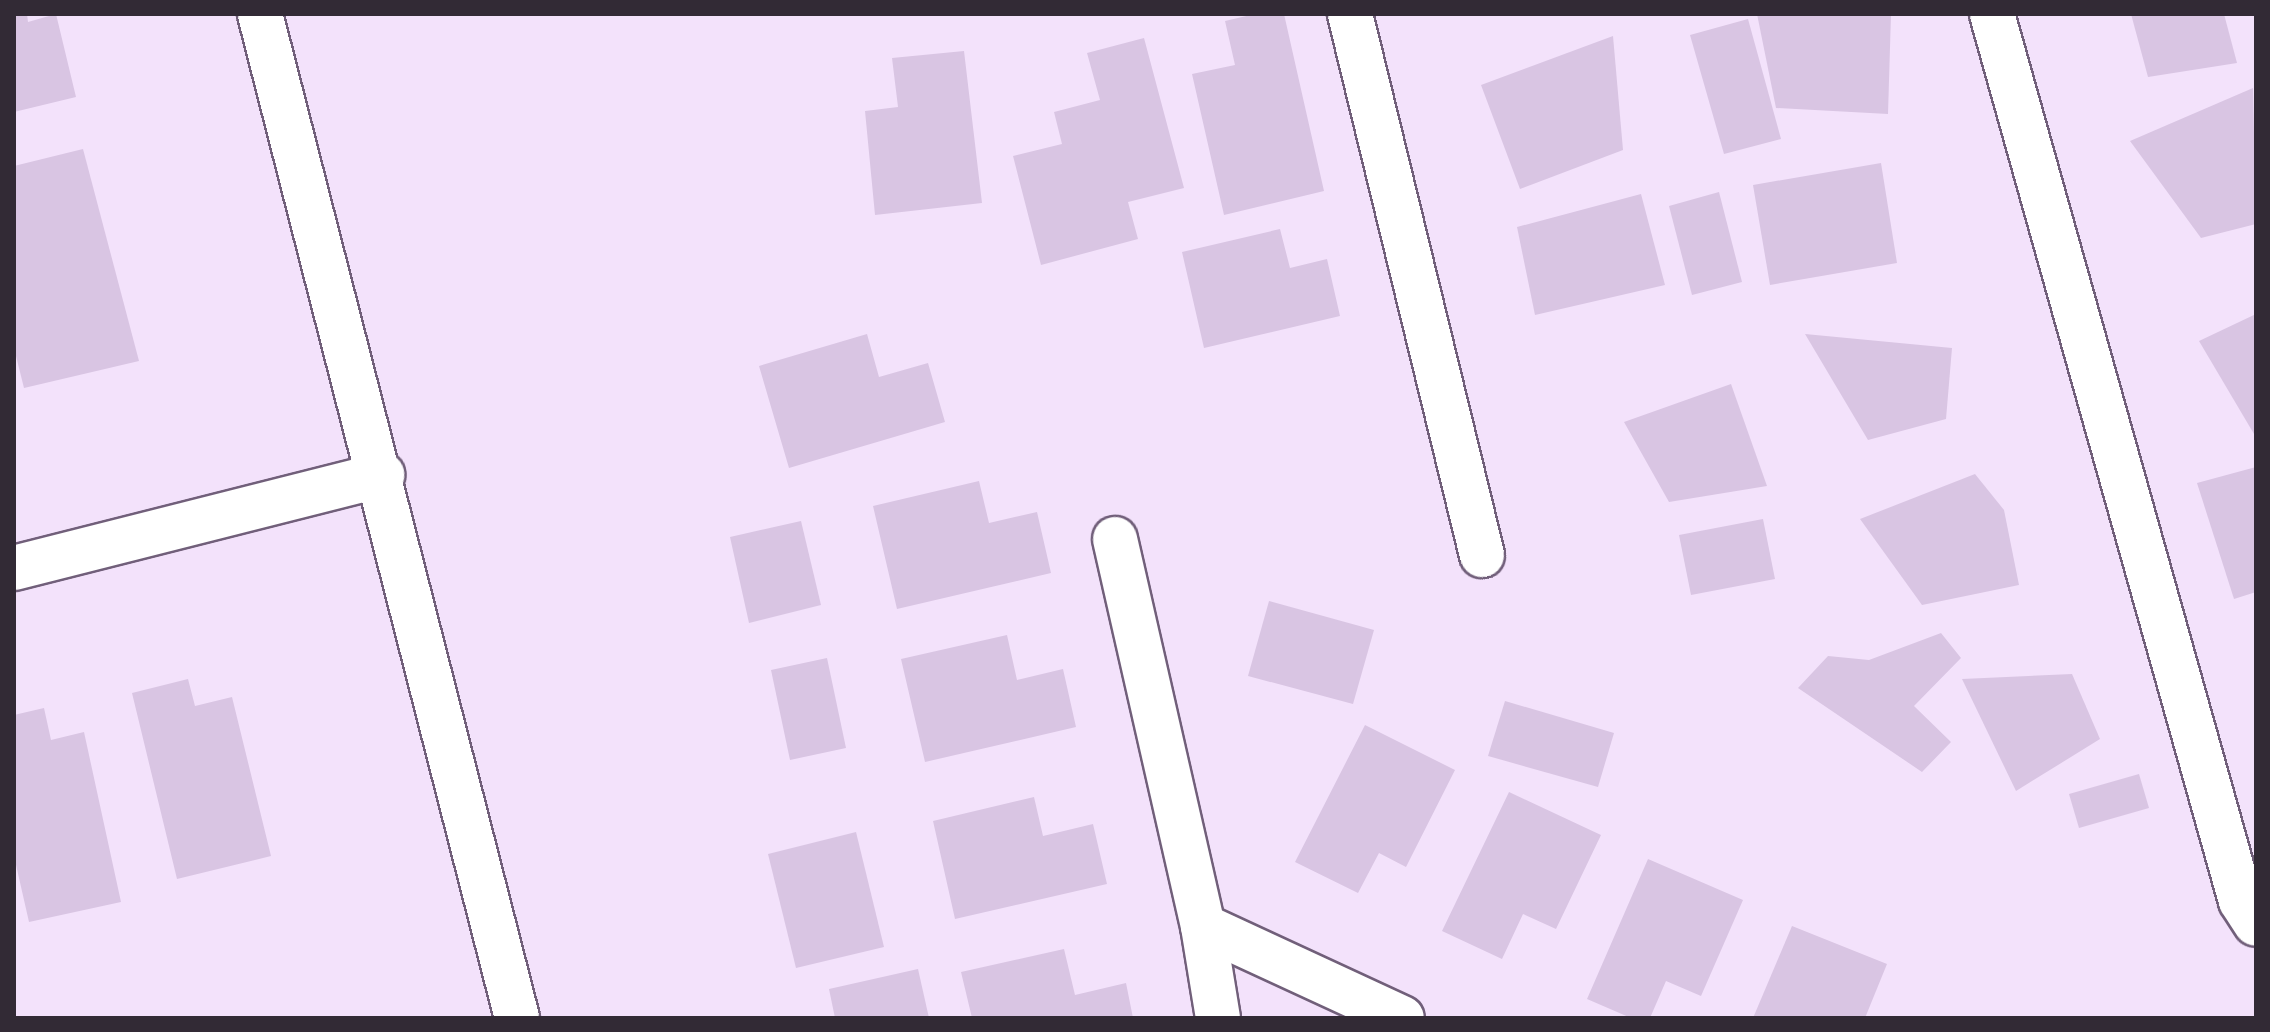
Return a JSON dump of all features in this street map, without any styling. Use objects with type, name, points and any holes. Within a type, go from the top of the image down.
[{"type":"street","points":[[260,14],[382,475],[517,1018]]},
{"type":"street","points":[[1350,14],[1482,555]]},
{"type":"street","points":[[1992,14],[2241,901],[2256,924]]},
{"type":"street","points":[[14,568],[382,475]]},
{"type":"street","points":[[1115,539],[1203,926],[1218,1018]]},
{"type":"street","points":[[1203,926],[1402,1018]]},
{"type":"building","points":[[14,14],[27,14],[28,22],[56,14],[76,97],[14,112]]},
{"type":"building","points":[[1255,14],[1284,14],[1324,191],[1224,215],[1192,74],[1235,65],[1225,21]]},
{"type":"building","points":[[1757,14],[1891,14],[1888,114],[1776,108]]},
{"type":"building","points":[[2131,14],[2224,14],[2237,63],[2148,77]]},
{"type":"building","points":[[1748,19],[1781,139],[1724,154],[1690,35]]},
{"type":"building","points":[[1613,36],[1623,150],[1520,189],[1481,85]]},
{"type":"building","points":[[1144,38],[1184,188],[1128,202],[1138,239],[1041,265],[1013,156],[1062,144],[1054,112],[1100,100],[1087,53]]},
{"type":"building","points":[[964,51],[982,203],[875,215],[865,111],[898,107],[892,58]]},
{"type":"building","points":[[2253,88],[2256,224],[2201,238],[2130,141]]},
{"type":"building","points":[[83,149],[139,361],[24,388],[14,348],[14,166]]},
{"type":"building","points":[[1881,163],[1897,263],[1770,285],[1753,185]]},
{"type":"building","points":[[1719,192],[1742,282],[1692,295],[1669,206]]},
{"type":"building","points":[[1641,194],[1665,285],[1535,315],[1517,227]]},
{"type":"building","points":[[1280,229],[1290,268],[1327,259],[1340,316],[1204,348],[1182,252]]},
{"type":"building","points":[[2256,314],[2256,432],[2254,434],[2199,341]]},
{"type":"building","points":[[867,334],[879,377],[928,363],[945,422],[789,468],[759,366]]},
{"type":"building","points":[[1805,334],[1952,348],[1946,419],[1868,440]]},
{"type":"building","points":[[1731,384],[1767,486],[1669,502],[1624,422]]},
{"type":"building","points":[[2256,467],[2256,592],[2234,599],[2197,483]]},
{"type":"building","points":[[1975,474],[2004,510],[2019,585],[1922,605],[1860,519]]},
{"type":"building","points":[[979,481],[989,523],[1037,512],[1051,573],[897,609],[873,506]]},
{"type":"building","points":[[1763,519],[1775,579],[1691,595],[1679,535]]},
{"type":"building","points":[[801,521],[821,605],[749,623],[730,537]]},
{"type":"building","points":[[1269,601],[1374,630],[1353,704],[1248,676]]},
{"type":"building","points":[[1941,633],[1961,658],[1914,706],[1951,742],[1922,772],[1798,688],[1828,656],[1869,660]]},
{"type":"building","points":[[1007,635],[1017,680],[1063,669],[1076,727],[925,762],[901,659]]},
{"type":"building","points":[[827,658],[846,748],[790,760],[771,670]]},
{"type":"building","points":[[2072,674],[2100,739],[2016,791],[1962,679]]},
{"type":"building","points":[[188,679],[195,706],[232,697],[271,856],[177,879],[132,693]]},
{"type":"building","points":[[1505,701],[1614,733],[1598,787],[1488,756]]},
{"type":"building","points":[[44,708],[51,740],[84,732],[121,902],[29,922],[14,856],[14,715]]},
{"type":"building","points":[[1365,725],[1455,770],[1406,867],[1379,853],[1358,893],[1295,862]]},
{"type":"building","points":[[2139,774],[2149,808],[2079,828],[2069,794]]},
{"type":"building","points":[[1509,792],[1601,835],[1556,929],[1523,914],[1502,959],[1442,931]]},
{"type":"building","points":[[1034,797],[1043,836],[1093,824],[1107,884],[955,919],[933,821]]},
{"type":"building","points":[[856,832],[884,947],[796,968],[768,854]]},
{"type":"building","points":[[1648,859],[1743,900],[1701,996],[1666,981],[1650,1018],[1631,1018],[1587,999]]},
{"type":"building","points":[[1792,926],[1887,964],[1865,1018],[1753,1018]]},
{"type":"building","points":[[1064,949],[1075,995],[1126,983],[1133,1018],[972,1018],[961,972]]},
{"type":"building","points":[[918,969],[929,1018],[835,1018],[829,989]]}]
